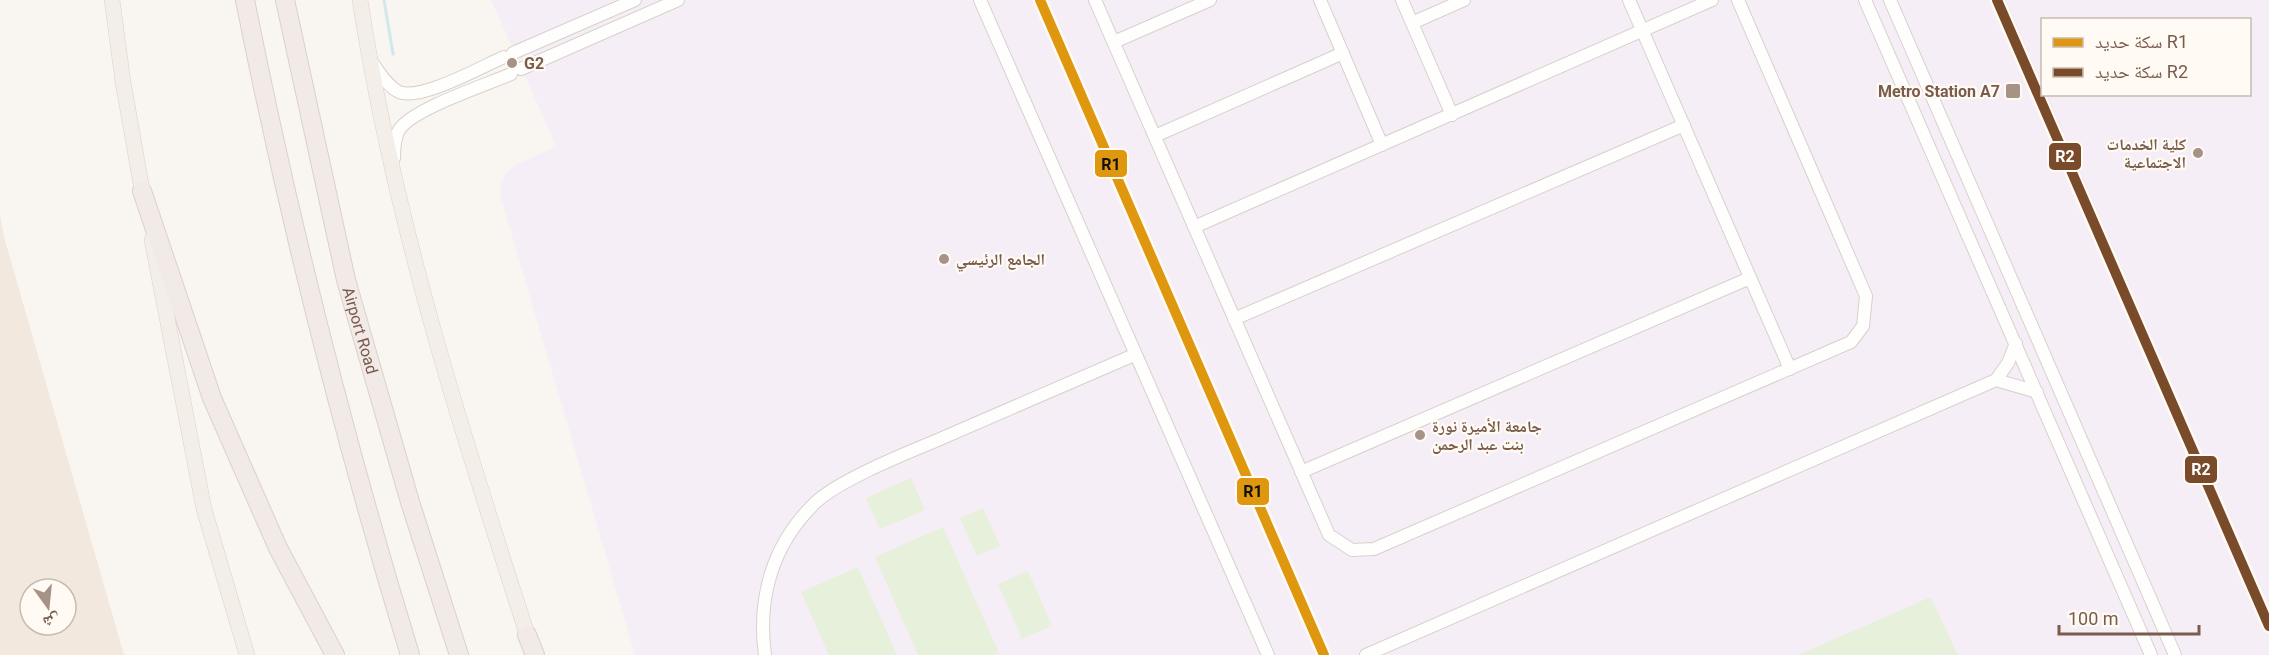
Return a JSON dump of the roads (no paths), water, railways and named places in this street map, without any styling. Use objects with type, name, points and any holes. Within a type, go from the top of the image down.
[{"type":"highway","points":[[245,0],[273,141],[310,300],[374,537],[410,655]]},
{"type":"highway","name":"Airport Road","points":[[286,1],[346,280],[410,502],[459,655]]},
{"type":"highway","points":[[142,191],[212,398],[278,548],[335,655]]},
{"type":"highway","points":[[527,635],[535,655]]},
{"type":"main road","points":[[112,0],[123,82],[142,191],[204,509],[247,655]]},
{"type":"main road","points":[[360,0],[374,92],[451,399],[527,635]]},
{"type":"street","points":[[369,58],[385,80],[399,92],[417,94],[635,0]]},
{"type":"street","points":[[394,174],[394,144],[399,131],[412,117],[678,0]]},
{"type":"street","points":[[980,0],[1134,355],[1268,655]]},
{"type":"street","points":[[1095,0],[1329,535],[1352,550],[1374,549],[1790,369],[1851,342],[1863,326],[1866,296],[1738,0]]},
{"type":"street","points":[[1114,42],[1210,0]]},
{"type":"street","points":[[1320,0],[1382,145]]},
{"type":"street","points":[[1402,0],[1452,115]]},
{"type":"street","points":[[1412,23],[1464,0]]},
{"type":"street","points":[[1629,0],[1790,369]]},
{"type":"street","points":[[1194,227],[1712,0]]},
{"type":"street","points":[[1865,0],[2151,655]]},
{"type":"street","points":[[1890,0],[2175,655]]},
{"type":"street","points":[[1155,136],[1343,53]]},
{"type":"street","points":[[489,64],[495,69],[495,80]]},
{"type":"street","points":[[1234,319],[1684,125]]},
{"type":"street","points":[[1301,472],[1750,278]]},
{"type":"street","points":[[1366,655],[1996,380],[2008,363],[2016,343]]},
{"type":"street","points":[[765,655],[763,605],[773,562],[798,522],[818,501],[901,456],[1134,355]]},
{"type":"street","points":[[1996,380],[2037,392]]},
{"type":"waterway","points":[[384,0],[393,54]]},
{"type":"tram line","points":[[2005,0],[2041,84]]},
{"type":"tram line","points":[[2047,96],[2269,611]]},
{"type":"rail line","name":"R1","points":[[1040,0],[1324,655]]},
{"type":"rail line","name":"R2","points":[[1997,0],[2269,626]]},
{"type":"place","name":"G2","points":[[512,63]]},
{"type":"place","name":"Metro Station A7","points":[[2013,91]]},
{"type":"place","name":"كلية الخدمات الاجتماعية","points":[[2198,153]]},
{"type":"place","name":"الجامع الرئيسي","points":[[944,259]]},
{"type":"place","name":"جامعة الأميرة نورة بنت عبد الرحمن","points":[[1420,435]]}]
